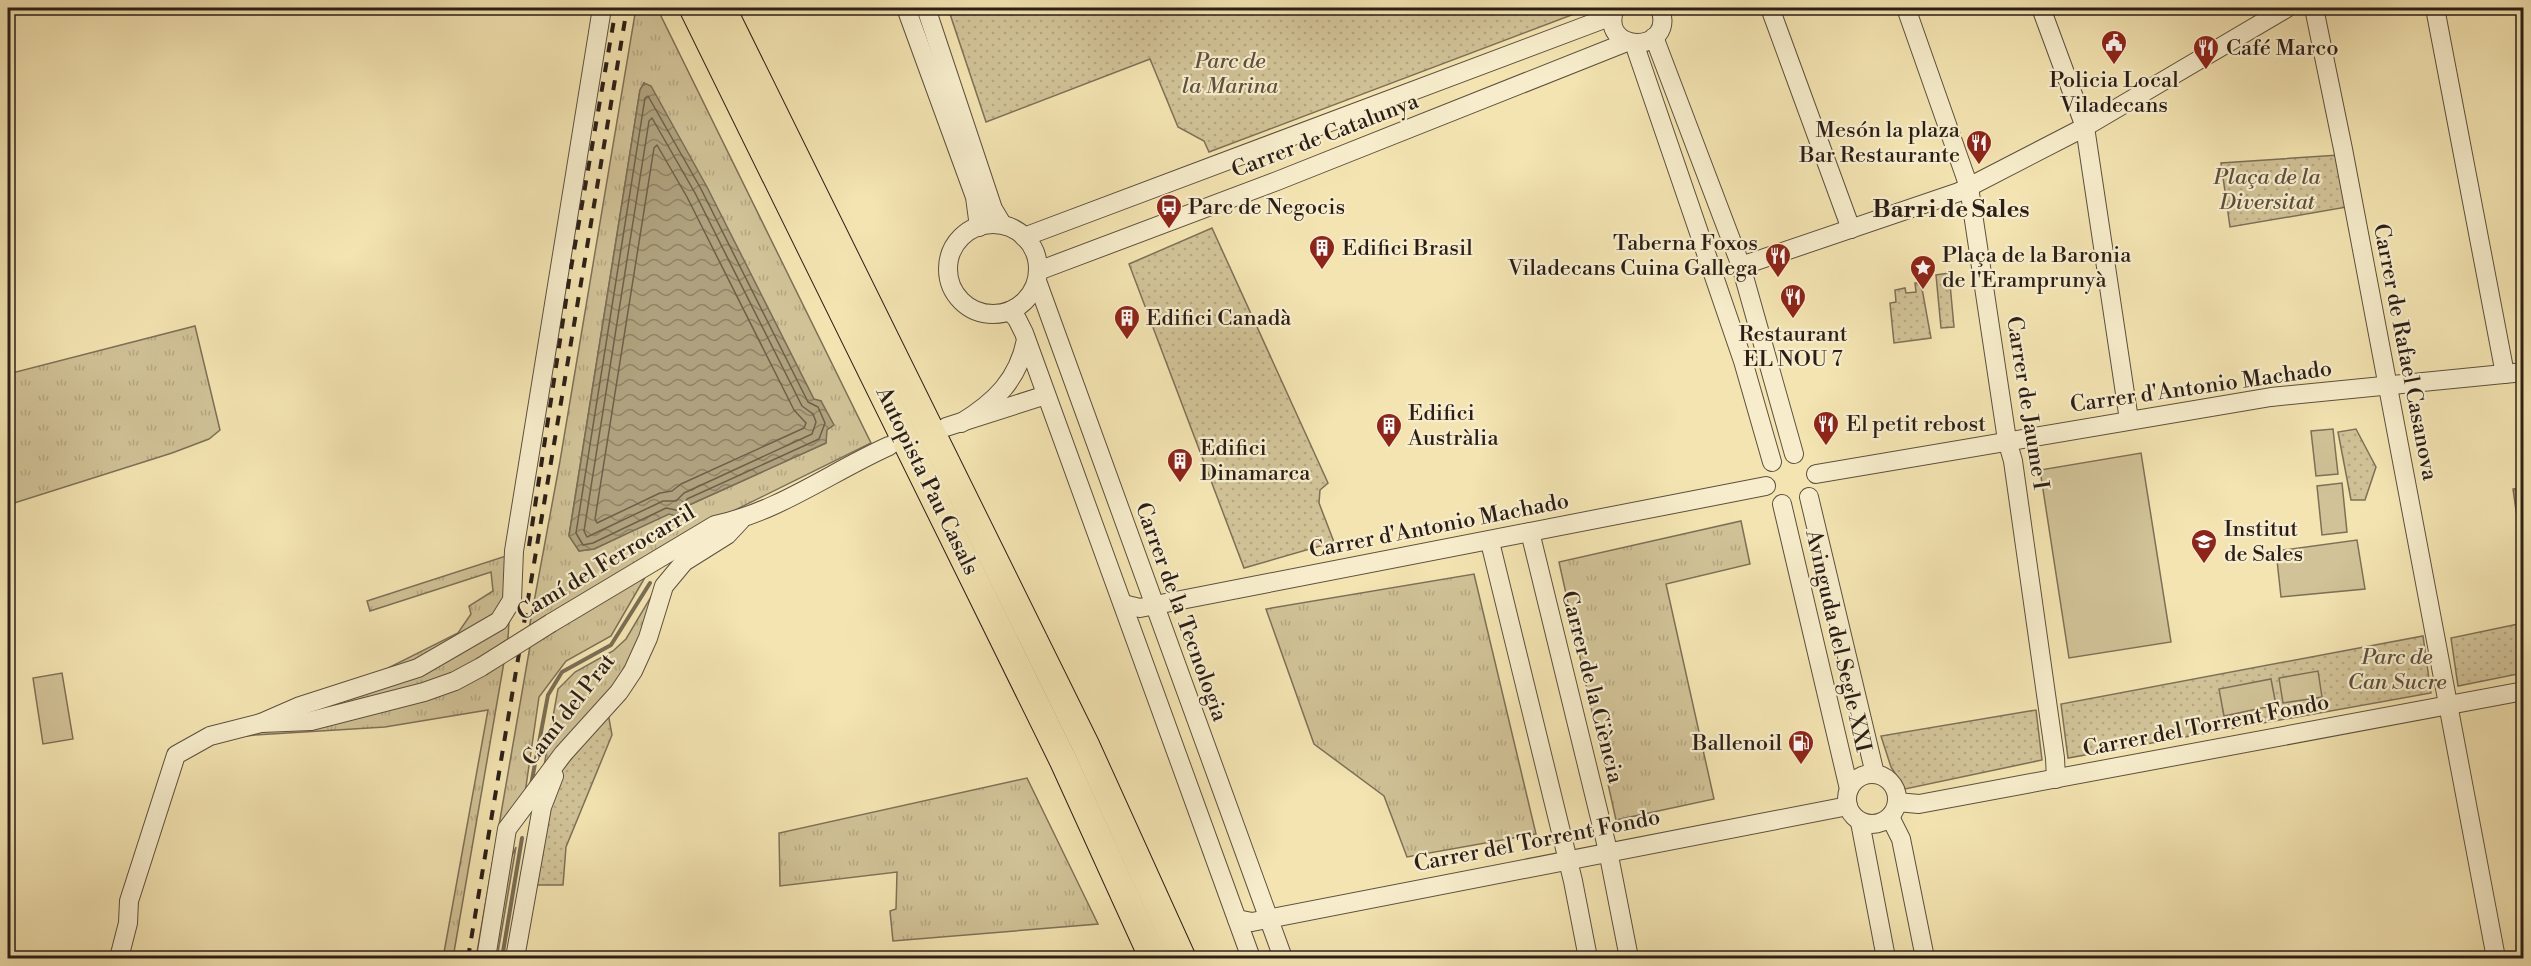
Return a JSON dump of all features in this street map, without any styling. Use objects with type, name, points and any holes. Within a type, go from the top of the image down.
[{"type":"highway","name":"Autopista Pau Casals","points":[[693,8],[1064,760],[1153,958]]},
{"type":"highway","name":"Autopista Pau Casals","points":[[722,8],[1086,746],[1182,958]]},
{"type":"street","points":[[119,958],[128,923],[129,901],[176,755],[210,736],[261,723],[300,706],[418,668],[499,621],[512,600],[514,551],[602,8]]},
{"type":"street","points":[[906,8],[975,197],[980,227]]},
{"type":"street","points":[[926,8],[993,209],[1002,224],[1024,237],[1032,248],[1037,276],[1022,303],[1010,311],[998,314],[975,309],[957,295],[951,286],[949,261],[954,248],[962,238],[980,227],[1002,224]]},
{"type":"street","points":[[1770,8],[1851,229]]},
{"type":"street","name":"Carrer de Jaume I","points":[[1906,8],[1969,187],[2026,552],[2056,779]]},
{"type":"street","points":[[2041,8],[2085,127],[2129,420]]},
{"type":"street","points":[[1741,266],[1969,187],[2085,127],[2287,8]]},
{"type":"street","name":"Carrer de Rafael Casanova","points":[[2314,8],[2343,149],[2496,958]]},
{"type":"street","points":[[2435,8],[2505,374]]},
{"type":"street","points":[[1667,10],[1660,29],[1654,37],[1741,266],[1794,454]]},
{"type":"street","points":[[1613,12],[1615,29],[1631,43],[1743,361],[1772,462]]},
{"type":"street","name":"Carrer de Catalunya","points":[[1024,237],[1613,12]]},
{"type":"street","name":"Carrer de Catalunya","points":[[1037,276],[1631,43],[1647,42],[1654,37]]},
{"type":"street","name":"Carrer de la Tecnologia","points":[[1037,276],[1283,958]]},
{"type":"street","points":[[1010,311],[1017,319],[1026,340],[1251,958]]},
{"type":"street","points":[[1026,340],[1019,364],[1003,391],[981,411],[954,425],[1046,395]]},
{"type":"street","name":"Carrer d'Antonio Machado","points":[[1816,474],[2271,397],[2523,372]]},
{"type":"street","name":"Camí del Ferrocarril","points":[[261,723],[311,721],[413,695],[455,681],[715,525],[741,520],[771,508],[890,446]]},
{"type":"street","points":[[1794,454],[1808,460],[1816,474],[1815,486],[1809,497],[1797,504],[1782,504],[1772,497],[1766,486],[1766,473],[1772,462],[1782,455],[1794,454]]},
{"type":"street","name":"Carrer d'Antonio Machado","points":[[1123,604],[1134,608],[1154,605],[1490,542],[1530,532],[1766,486]]},
{"type":"street","name":"Avinguda del Segle XXI","points":[[1809,497],[1875,774]]},
{"type":"street","name":"Avinguda del Segle XXI","points":[[1782,504],[1848,798]]},
{"type":"street","name":"Camí del Prat","points":[[486,958],[507,829],[563,754],[612,700],[633,671],[648,638],[664,586],[684,562],[727,535],[741,520]]},
{"type":"street","name":"Carrer de la Ciència","points":[[1530,532],[1608,851],[1629,958]]},
{"type":"street","points":[[1490,542],[1568,861],[1588,958]]},
{"type":"street","name":"Carrer del Torrent Fondo","points":[[1893,809],[2523,691]]},
{"type":"street","points":[[515,958],[542,807],[563,754]]},
{"type":"street","points":[[1886,958],[1860,822],[1848,798],[1860,778],[1875,774],[1887,779],[1893,785],[1893,809],[1925,958]]},
{"type":"street","name":"Carrer del Torrent Fondo","points":[[1237,919],[1252,922],[1268,917],[1568,861],[1848,798]]},
{"type":"street","points":[[1860,822],[1876,824],[1893,809]]},
{"type":"green space","points":[[636,8],[657,8],[871,443],[725,515],[529,629],[560,461]],"holes":[[[644,83],[814,400],[821,401],[826,443],[689,505],[688,516],[682,518],[669,513],[594,549],[579,551],[569,535],[640,90]]]},
{"type":"green space","name":"Parc de la Marina","points":[[948,8],[1590,8],[1209,152],[1204,141],[1178,127],[1150,59],[986,122]]},
{"type":"green space","name":"Plaça de la Diversitat","points":[[2339,155],[2347,207],[2230,227],[2221,163]]},
{"type":"green space","points":[[1212,228],[1328,483],[1320,490],[1319,503],[1334,542],[1244,568],[1129,264]]},
{"type":"green space","points":[[1949,273],[1954,327],[1941,328],[1936,275]]},
{"type":"green space","points":[[1915,283],[1921,283],[1931,338],[1894,343],[1890,303],[1896,302],[1895,290],[1905,288],[1906,293],[1916,292]]},
{"type":"green space","points":[[195,326],[220,430],[209,439],[172,453],[8,505],[8,374]]},
{"type":"green space","points":[[2333,429],[2338,474],[2316,476],[2311,431]]},
{"type":"green space","points":[[2356,429],[2376,467],[2365,500],[2351,500],[2338,432]]},
{"type":"green space","points":[[2141,453],[2171,642],[2069,658],[2040,470]]},
{"type":"green space","points":[[2342,483],[2347,532],[2322,535],[2317,486]]},
{"type":"green space","points":[[1741,521],[1750,564],[1666,584],[1714,799],[1616,820],[1559,562]]},
{"type":"green space","points":[[2357,540],[2365,589],[2281,597],[2276,551]]},
{"type":"green space","points":[[509,555],[502,609],[495,617],[379,679],[386,669],[458,633],[471,614],[469,606],[493,591],[491,572],[370,611],[367,601]]},
{"type":"green space","points":[[651,567],[611,636],[566,661],[539,697],[524,800],[504,826],[482,958],[476,958],[530,646]]},
{"type":"green space","points":[[1474,574],[1536,834],[1407,857],[1384,796],[1314,744],[1266,609]]},
{"type":"green space","points":[[658,593],[619,686],[542,777],[558,689],[575,672],[613,651],[626,639],[652,595]]},
{"type":"green space","points":[[509,621],[508,639],[457,673],[417,690],[313,712],[311,709]]},
{"type":"green space","name":"Parc de Can Sucre","points":[[2523,623],[2523,673],[2458,686],[2451,638]]},
{"type":"green space","name":"Parc de Can Sucre","points":[[2423,636],[2431,693],[2068,758],[2061,704]]},
{"type":"green space","points":[[504,662],[453,958],[443,958],[488,710],[385,727],[255,735],[215,740],[401,706],[471,681]]},
{"type":"green space","points":[[2318,671],[2322,697],[2283,703],[2279,678]]},
{"type":"green space","points":[[62,673],[73,739],[43,744],[33,678]]},
{"type":"green space","points":[[2271,679],[2276,705],[2224,716],[2219,689]]},
{"type":"green space","points":[[2036,710],[2042,760],[1905,789],[1891,767],[1881,736]]},
{"type":"green space","points":[[608,713],[612,735],[566,847],[563,885],[532,885],[546,806],[559,774]]},
{"type":"green space","points":[[1027,778],[1098,924],[893,941],[890,911],[896,909],[897,872],[780,886],[779,833]]},
{"type":"green space","points":[[516,847],[497,958],[490,958],[505,870]]},
{"type":"water","points":[[644,83],[651,86],[707,187],[814,399],[821,401],[834,425],[827,430],[826,443],[689,505],[688,516],[682,518],[669,514],[594,549],[579,551],[569,536],[640,90]]},
{"type":"water","points":[[2523,487],[2523,523],[2518,524],[2513,489]]},
{"type":"waterway","points":[[8,10],[16,8]]},
{"type":"waterway","points":[[531,785],[548,695],[562,672],[611,645],[650,583]]},
{"type":"waterway","points":[[502,958],[522,838]]},
{"type":"railway","points":[[529,546],[570,274],[616,8]]},
{"type":"railway","points":[[468,958],[627,8]]},
{"type":"place","name":"Policia Local Viladecans","points":[[2114,66]]},
{"type":"place","name":"Café Marco","points":[[2206,71]]},
{"type":"place","name":"Mesón la plaza Bar Restaurante","points":[[1979,166]]},
{"type":"place","name":"Parc de Negocis","points":[[1169,230]]},
{"type":"place","name":"Edifici Brasil","points":[[1322,271]]},
{"type":"place","name":"Taberna Foxos Viladecans Cuina Gallega","points":[[1778,279]]},
{"type":"place","name":"Plaça de la Baronia de l'Eramprunyà","points":[[1923,291]]},
{"type":"place","name":"Restaurant EL NOU 7","points":[[1793,320]]},
{"type":"place","name":"Edifici Canadà","points":[[1127,341]]},
{"type":"place","name":"El petit rebost","points":[[1826,447]]},
{"type":"place","name":"Edifici Austràlia","points":[[1389,449]]},
{"type":"place","name":"Edifici Dinamarca","points":[[1180,484]]},
{"type":"place","name":"Institut de Sales","points":[[2204,565]]},
{"type":"place","name":"Ballenoil","points":[[1801,766]]},
{"type":"district","name":"Barri de Sales","points":[[1951,210]]}]
